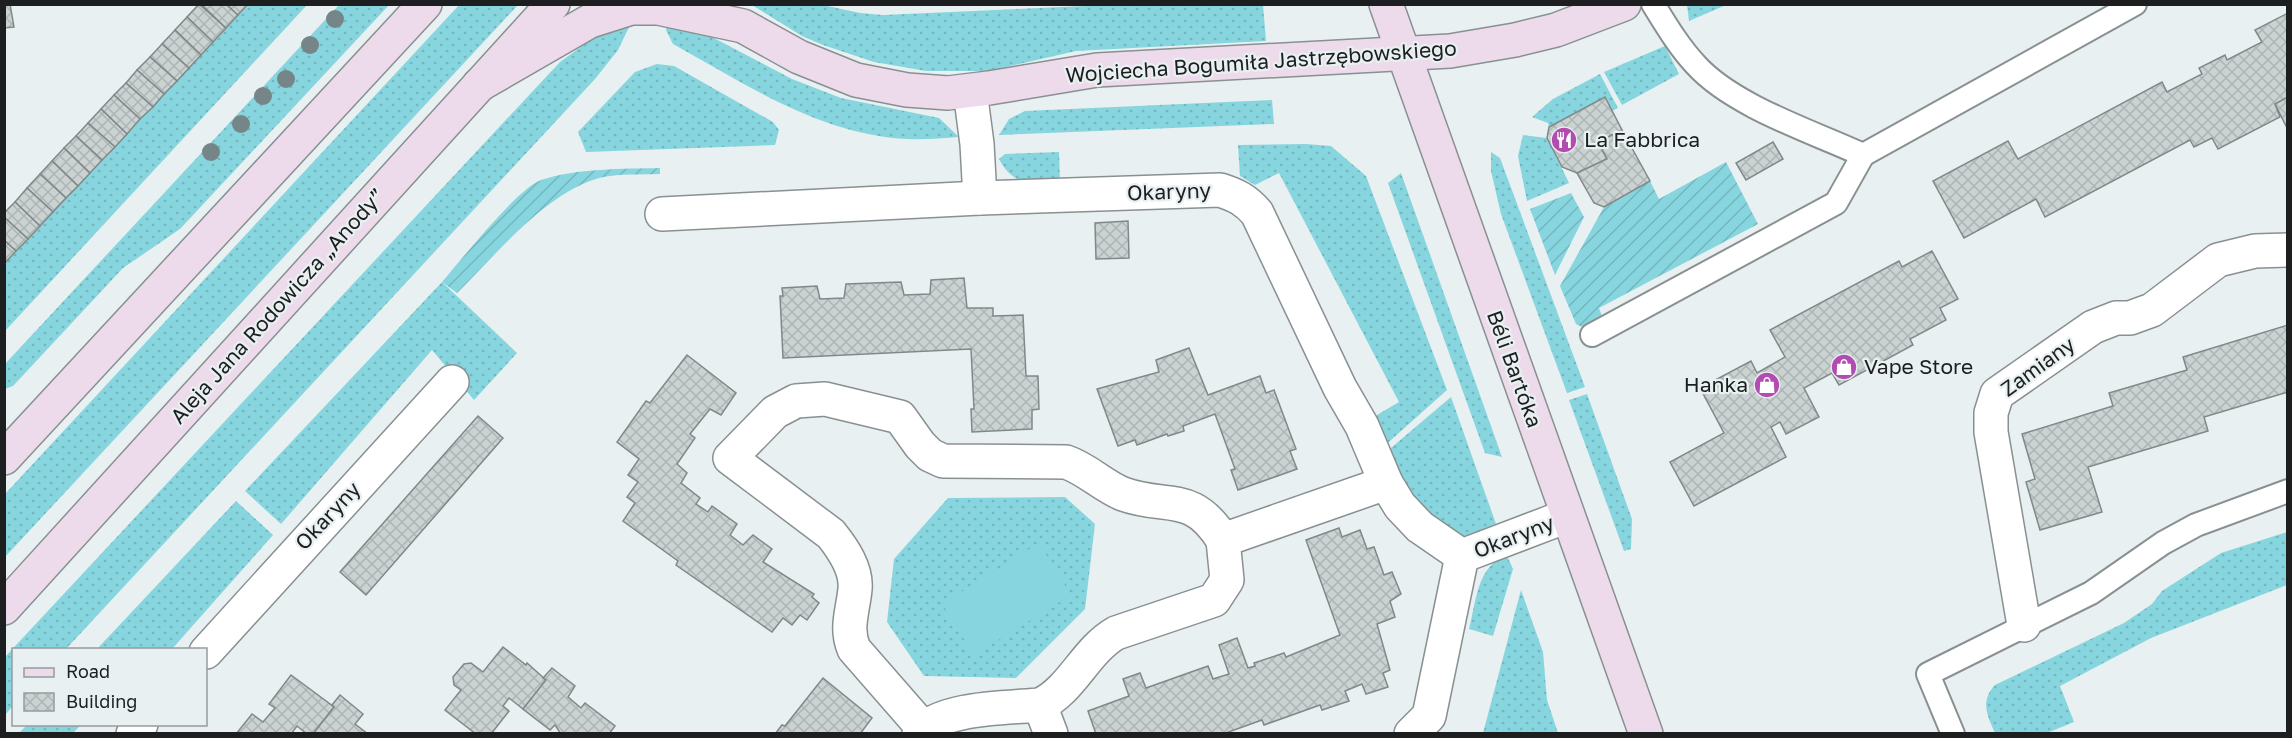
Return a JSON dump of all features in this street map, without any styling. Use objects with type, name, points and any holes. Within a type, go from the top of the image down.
[{"type":"street","points":[[8,448],[425,4]]},
{"type":"street","name":"Aleja Jana Rodowicza „Anody”","points":[[4,608],[553,4]]},
{"type":"street","name":"Béli Bartóka","points":[[1386,4],[1401,54],[1646,734]]},
{"type":"street","name":"Wojciecha Bogumiła Jastrzębowskiego","points":[[479,85],[605,14],[631,8],[658,8],[734,15],[799,57],[856,80],[928,92],[970,91],[1097,70],[1449,51],[1515,40],[1556,30],[1624,4]]},
{"type":"street","points":[[970,91],[977,144],[980,198]]},
{"type":"street","name":"Okaryny","points":[[662,214],[980,198],[1220,190],[1246,201],[1257,213],[1340,388],[1362,426],[1386,483],[1400,506],[1420,527],[1462,556],[1567,516]]},
{"type":"street","name":"Zamiany","points":[[2024,625],[1991,432],[1991,413],[1997,394],[2093,327],[2116,318],[2130,318],[2152,310],[2218,260],[2255,251],[2288,250]]},
{"type":"street","name":"Okaryny","points":[[207,651],[297,548],[452,382]]},
{"type":"street","points":[[796,401],[842,401],[900,417],[920,445],[943,461],[1066,462],[1083,468],[1120,493],[1167,500],[1196,511],[1212,523],[1223,540],[1227,580],[1214,600],[1116,633],[1102,641],[1052,699],[1045,719],[948,716],[921,731],[854,649],[849,636],[855,586],[852,567],[841,547],[831,534],[730,458],[775,412],[796,401]]},
{"type":"street","points":[[1223,540],[1386,483]]},
{"type":"street","points":[[1410,734],[1429,716],[1462,556]]},
{"type":"lane","points":[[1653,4],[1697,66],[1720,85],[1746,102],[1863,155]]},
{"type":"lane","points":[[1592,335],[1836,203],[1863,155],[2135,4]]},
{"type":"lane","points":[[1953,734],[1928,674],[2091,593],[2163,543],[2196,525],[2288,491]]},
{"type":"shaded area","points":[[460,4],[518,5],[5,557],[5,494]]},
{"type":"shaded area","points":[[1687,4],[1726,5],[1689,21]]},
{"type":"shaded area","points":[[248,5],[307,5],[5,331],[4,264]]},
{"type":"shaded area","points":[[339,5],[389,5],[180,229],[123,268],[13,386],[5,389],[5,364]]},
{"type":"shaded area","points":[[752,5],[823,5],[860,13],[883,15],[1109,5],[1263,5],[1266,41],[1076,51],[988,71],[926,71],[874,62],[823,45],[802,36]]},
{"type":"shaded area","points":[[632,21],[618,50],[595,79],[67,648],[13,648],[560,62],[597,35]]},
{"type":"shaded area","points":[[667,22],[710,36],[792,79],[841,98],[939,118],[959,137],[914,139],[876,135],[815,118],[757,91],[673,44],[666,30]]},
{"type":"shaded area","points":[[1665,46],[1679,74],[1622,105],[1604,72]]},
{"type":"shaded area","points":[[657,64],[674,66],[773,122],[779,130],[775,145],[586,152],[578,132],[635,72]]},
{"type":"shaded area","points":[[1600,74],[1618,108],[1612,111],[1605,97],[1549,127],[1548,123],[1532,117],[1553,99]]},
{"type":"shaded area","points":[[1272,100],[1274,124],[999,135],[1009,119],[1025,111]]},
{"type":"shaded area","points":[[1523,135],[1547,138],[1569,183],[1527,201],[1518,156]]},
{"type":"shaded area","points":[[1238,145],[1331,146],[1366,176],[1447,390],[1382,448],[1372,418],[1399,402],[1279,173],[1255,185],[1240,176]]},
{"type":"shaded area","points":[[1059,152],[1060,183],[1024,182],[1004,168],[999,159],[1005,154]]},
{"type":"shaded area","points":[[1491,152],[1500,158],[1585,387],[1567,393],[1501,214],[1491,171]]},
{"type":"shaded area","points":[[1726,162],[1758,224],[1599,308],[1603,319],[1584,328],[1576,324],[1560,286],[1604,207],[1650,181],[1659,199]]},
{"type":"shaded area","points":[[660,168],[660,174],[606,176],[579,186],[540,211],[457,293],[442,282],[518,196],[541,180],[585,171]]},
{"type":"shaded area","points":[[1401,173],[1502,457],[1485,453],[1388,183]]},
{"type":"shaded area","points":[[1571,193],[1584,217],[1555,275],[1530,209]]},
{"type":"shaded area","points":[[442,282],[517,353],[474,400],[432,350],[281,524],[245,491]]},
{"type":"shaded area","points":[[1587,394],[1632,519],[1631,549],[1624,551],[1569,400]]},
{"type":"shaded area","points":[[1451,397],[1496,524],[1462,538],[1413,502],[1385,453]]},
{"type":"shaded area","points":[[1065,497],[1095,524],[1085,609],[1016,678],[924,676],[887,622],[894,559],[948,498]]},
{"type":"shaded area","points":[[236,501],[273,535],[173,648],[98,648]]},
{"type":"shaded area","points":[[2287,532],[2287,585],[2151,638],[2060,686],[2074,722],[2047,733],[1995,733],[1986,702],[1995,685],[2124,623],[2152,604],[2162,591],[2221,553]]},
{"type":"shaded area","points":[[1039,543],[1071,595],[974,655],[942,604]]},
{"type":"shaded area","points":[[1507,556],[1513,569],[1493,636],[1469,629],[1479,586],[1484,576],[1497,560]]},
{"type":"shaded area","points":[[1521,590],[1543,652],[1547,700],[1558,733],[1483,733]]},
{"type":"shaded area","points":[[12,649],[12,707],[5,715],[4,658]]},
{"type":"shaded area","points":[[26,726],[80,726],[73,733],[19,733]]},
{"type":"building","points":[[4,4],[10,4],[14,27],[4,28]]},
{"type":"building","points":[[199,4],[226,28],[213,42],[187,17]]},
{"type":"building","points":[[201,4],[226,4],[238,15],[226,28]]},
{"type":"building","points":[[226,4],[248,4],[238,15]]},
{"type":"building","points":[[2288,13],[2288,97],[2275,104],[2280,117],[2218,149],[2212,138],[2194,147],[2190,140],[2045,217],[2036,199],[1964,238],[1933,181],[2008,141],[2018,159],[2162,82],[2167,92],[2202,74],[2199,68],[2225,55],[2227,60],[2262,42],[2255,30]]},
{"type":"building","points":[[187,17],[213,42],[201,55],[175,30]]},
{"type":"building","points":[[175,30],[201,55],[189,68],[162,44]]},
{"type":"building","points":[[162,44],[189,68],[177,81],[150,57]]},
{"type":"building","points":[[150,57],[177,81],[164,94],[137,70]]},
{"type":"building","points":[[137,70],[164,94],[153,107],[126,83]]},
{"type":"building","points":[[126,83],[153,107],[140,119],[114,95]]},
{"type":"building","points":[[114,95],[140,119],[127,134],[101,109]]},
{"type":"building","points":[[1605,97],[1622,130],[1598,142],[1607,159],[1577,173],[1562,167],[1547,138],[1549,127]]},
{"type":"building","points":[[2288,97],[2288,130],[2275,104]]},
{"type":"building","points":[[101,109],[127,134],[115,147],[88,123]]},
{"type":"building","points":[[88,123],[115,147],[102,160],[76,136]]},
{"type":"building","points":[[1622,130],[1650,181],[1604,207],[1594,203],[1577,173],[1607,159],[1598,142]]},
{"type":"building","points":[[76,136],[102,160],[90,173],[64,148]]},
{"type":"building","points":[[1773,142],[1783,159],[1746,180],[1736,163]]},
{"type":"building","points":[[64,148],[90,173],[78,186],[52,161]]},
{"type":"building","points":[[52,161],[78,186],[66,198],[40,174]]},
{"type":"building","points":[[40,174],[66,198],[53,212],[27,188]]},
{"type":"building","points":[[27,188],[53,212],[40,226],[15,202]]},
{"type":"building","points":[[15,202],[40,226],[28,239],[4,217],[4,213]]},
{"type":"building","points":[[4,217],[28,239],[16,251],[4,240]]},
{"type":"building","points":[[1128,221],[1129,258],[1096,259],[1095,223]]},
{"type":"building","points":[[4,240],[16,251],[4,264]]},
{"type":"building","points":[[1932,251],[1958,299],[1940,308],[1946,320],[1910,339],[1913,345],[1839,385],[1832,373],[1804,388],[1819,417],[1786,434],[1780,422],[1771,427],[1786,457],[1694,506],[1670,462],[1724,433],[1700,388],[1751,361],[1757,373],[1785,357],[1770,330],[1899,261],[1902,267]]},
{"type":"building","points":[[964,278],[967,308],[993,308],[993,316],[1023,315],[1026,376],[1038,376],[1039,409],[1032,410],[1032,429],[972,432],[971,409],[974,409],[971,349],[783,358],[780,296],[783,296],[782,288],[817,286],[820,299],[844,298],[846,284],[901,282],[904,295],[930,294],[931,280]]},
{"type":"building","points":[[2288,325],[2288,392],[2204,417],[2208,431],[2088,467],[2102,512],[2040,530],[2026,482],[2035,479],[2022,434],[2113,406],[2109,393],[2187,370],[2183,357]]},
{"type":"building","points":[[1189,348],[1208,395],[1260,376],[1266,393],[1274,390],[1296,449],[1290,451],[1297,469],[1238,490],[1231,470],[1235,469],[1215,414],[1183,426],[1184,431],[1168,436],[1167,434],[1137,445],[1135,440],[1118,446],[1097,389],[1159,372],[1156,360]]},
{"type":"building","points":[[687,355],[736,393],[721,415],[710,409],[690,434],[695,438],[677,464],[687,473],[681,483],[700,498],[696,504],[708,512],[712,506],[737,524],[730,535],[743,545],[753,535],[772,549],[763,562],[814,594],[812,597],[819,603],[807,620],[800,615],[792,625],[783,618],[772,632],[676,565],[678,561],[623,521],[635,503],[627,497],[638,482],[628,475],[639,459],[617,442],[646,401],[650,403]]},
{"type":"building","points":[[478,416],[503,438],[366,595],[340,572]]},
{"type":"building","points":[[1339,528],[1342,537],[1360,530],[1367,549],[1374,547],[1384,575],[1392,572],[1401,594],[1390,601],[1395,617],[1377,624],[1390,670],[1383,673],[1388,687],[1366,694],[1362,684],[1345,691],[1349,701],[1322,710],[1320,705],[1264,725],[1262,720],[1223,734],[1096,734],[1088,711],[1129,696],[1123,679],[1140,673],[1146,688],[1208,666],[1213,679],[1229,674],[1219,645],[1237,638],[1248,668],[1255,666],[1254,663],[1284,653],[1286,657],[1340,635],[1306,540]]},
{"type":"building","points":[[503,647],[526,665],[527,663],[546,680],[523,709],[509,698],[503,706],[509,711],[491,734],[476,734],[445,710],[461,690],[454,685],[453,677],[464,664],[471,663],[483,672]]},
{"type":"building","points":[[552,668],[575,686],[568,697],[581,708],[585,703],[615,726],[609,734],[561,734],[555,725],[550,730],[523,709],[546,680],[543,678]]},
{"type":"building","points":[[291,675],[334,707],[313,734],[307,734],[297,726],[291,734],[236,734],[252,714],[263,722],[275,708],[269,704]]},
{"type":"building","points":[[823,678],[872,718],[860,734],[775,734],[782,725],[785,726]]},
{"type":"building","points":[[340,695],[363,714],[355,724],[368,734],[313,734],[334,707],[332,705]]},
{"type":"place","name":"La Fabbrica","points":[[1564,140]]},
{"type":"place","name":"Vape Store","points":[[1844,367]]},
{"type":"place","name":"Hanka","points":[[1767,385]]}]
